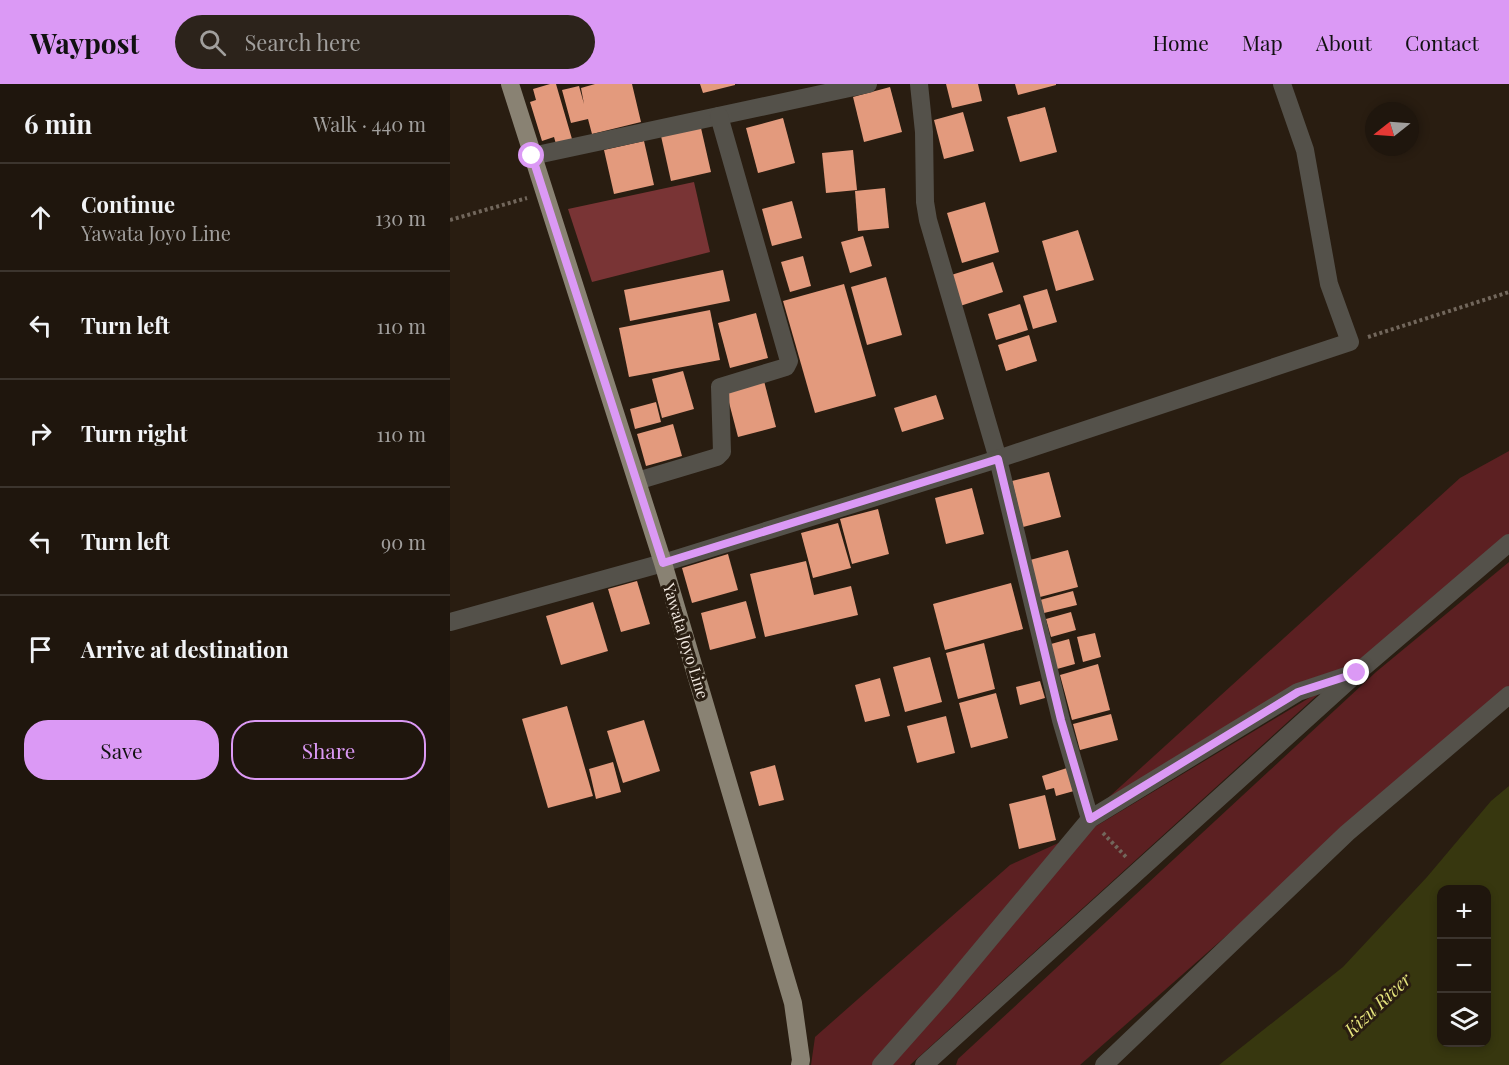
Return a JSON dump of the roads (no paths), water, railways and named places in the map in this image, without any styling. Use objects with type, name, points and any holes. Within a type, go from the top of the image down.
[{"type":"main road","name":"Yawata Joyo Line","points":[[510,84],[663,563],[793,1003],[800,1065]]},
{"type":"street","points":[[532,156],[868,84]]},
{"type":"street","points":[[919,84],[924,132],[925,202],[928,220],[998,459],[1061,720],[1090,819]]},
{"type":"street","points":[[450,622],[663,563],[998,459],[1350,342],[1329,284],[1305,150],[1282,84]]},
{"type":"street","points":[[637,481],[717,457],[722,452],[720,387],[786,368],[789,361],[719,116]]},
{"type":"street","points":[[924,1065],[936,1058],[1357,673],[1509,543]]},
{"type":"street","points":[[881,1065],[944,994],[1090,819],[1298,692],[1357,673]]},
{"type":"street","points":[[1104,1065],[1347,833],[1509,695]]},
{"type":"water","name":"Kizu River","points":[[1509,786],[1509,1065],[1219,1065],[1343,967],[1427,877],[1491,801]]}]
